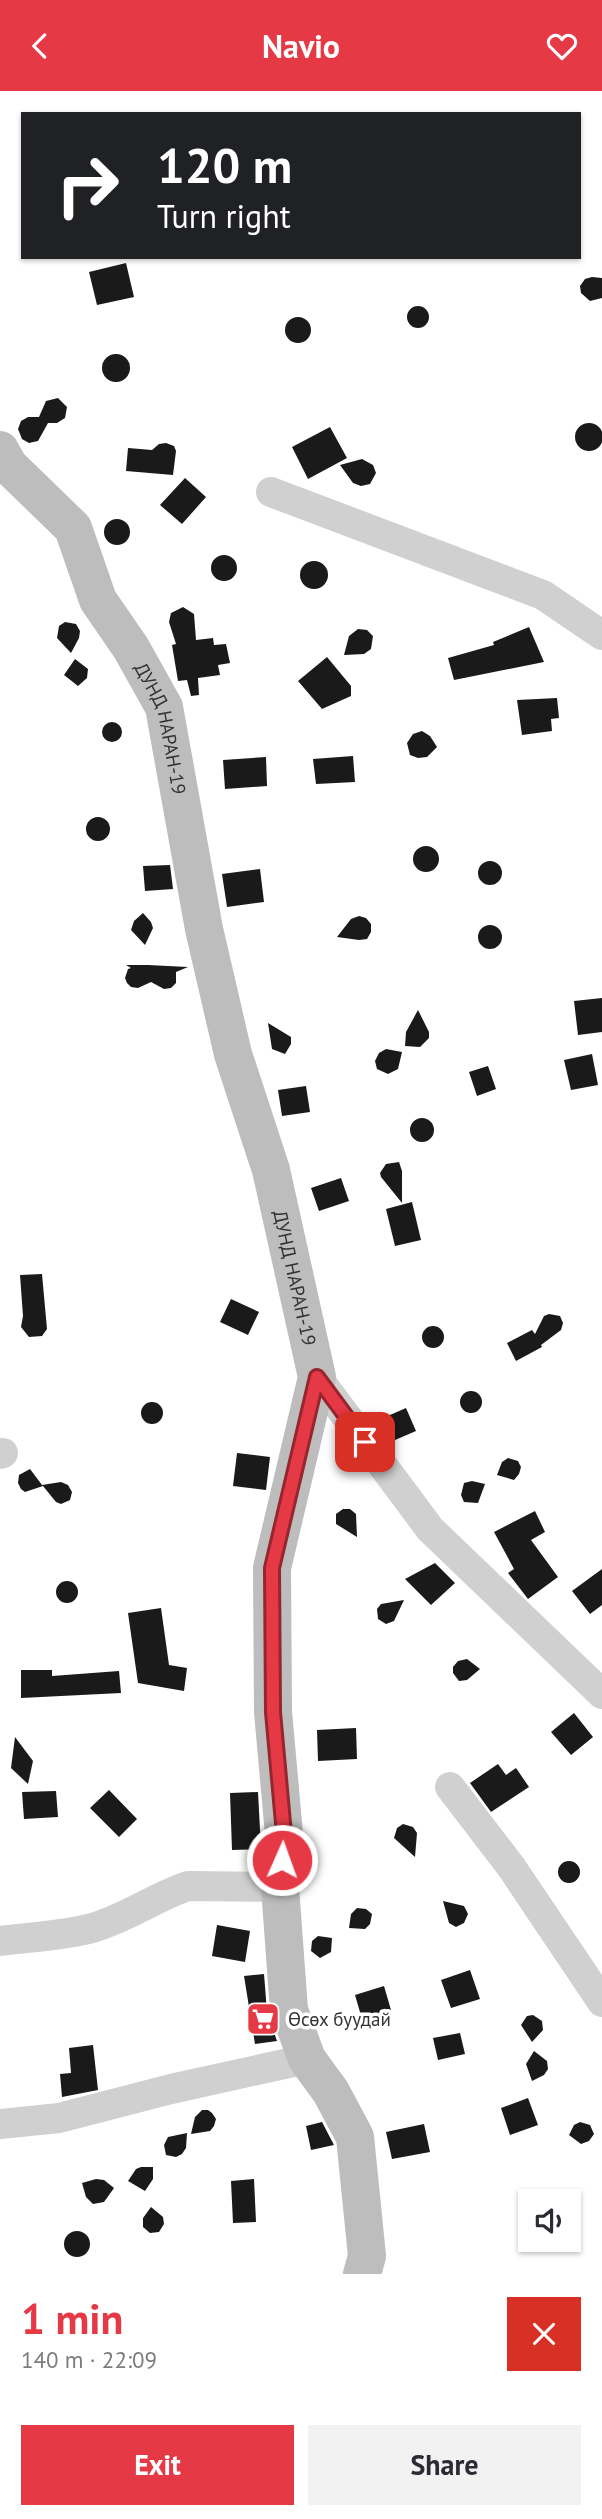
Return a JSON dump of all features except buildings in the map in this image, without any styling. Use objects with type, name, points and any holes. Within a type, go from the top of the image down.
[{"type":"street","name":"ДУНД НАРАН-19","points":[[0,450],[9,466],[73,528],[99,600],[131,647],[164,707],[207,941],[233,1054],[271,1170],[317,1377],[272,1568],[273,1712],[284,1834],[280,1887],[289,2010],[307,2059],[331,2092],[355,2137],[367,2256],[362,2274]]},
{"type":"street","points":[[271,492],[543,595],[602,635]]},
{"type":"street","points":[[317,1377],[430,1529],[602,1694]]},
{"type":"street","points":[[450,1787],[512,1868],[602,2002]]},
{"type":"street","points":[[0,1941],[91,1928],[133,1913],[174,1890],[188,1886],[280,1887]]},
{"type":"street","points":[[0,2124],[59,2118],[171,2089],[307,2059]]},
{"type":"place","name":"Өсөх буудай","points":[[263,2019]]},
{"type":"route","points":[[282,1860],[284,1834],[273,1712],[272,1568],[317,1377],[365,1442]]}]
